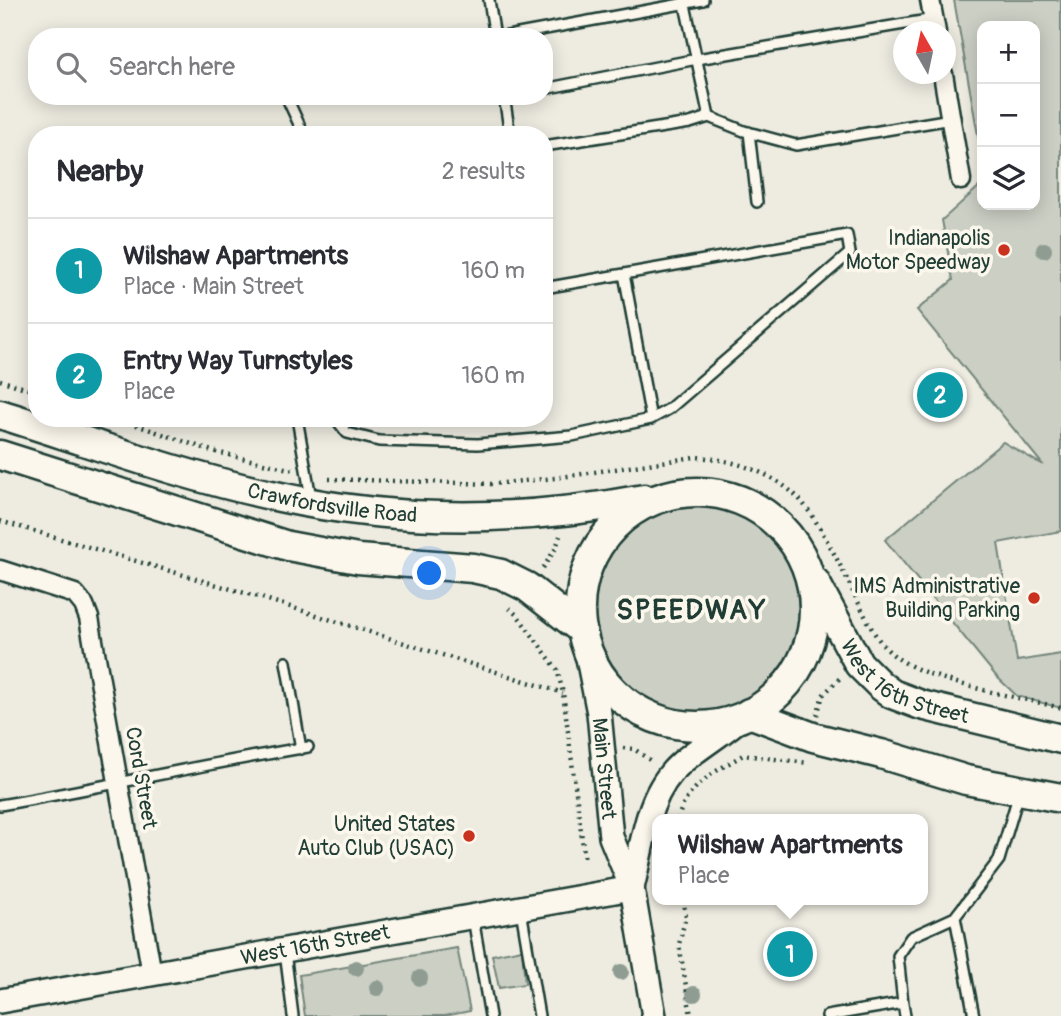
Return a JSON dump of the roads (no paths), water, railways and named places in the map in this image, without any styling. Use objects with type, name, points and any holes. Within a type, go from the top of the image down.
[{"type":"main road","name":"Crawfordsville Road","points":[[0,414],[28,423]]},
{"type":"main road","name":"Crawfordsville Road","points":[[42,427],[234,486],[312,503],[412,515],[491,516],[592,508],[675,494]]},
{"type":"main road","name":"Crawfordsville Road","points":[[0,455],[288,546],[358,559],[494,572],[527,587],[584,639]]},
{"type":"main road","points":[[675,494],[717,494],[741,500],[757,508],[782,529],[802,556],[808,572],[814,605],[805,654],[788,683],[776,695],[746,715],[728,722],[691,726],[643,712],[616,693],[605,680],[584,639],[581,592],[587,568],[598,547],[618,522],[631,512],[645,504],[675,494]]},
{"type":"main road","name":"West 16th Street","points":[[802,556],[859,664],[892,694],[921,705],[1061,739]]},
{"type":"main road","points":[[746,715],[813,737],[966,780],[1061,798]]},
{"type":"street","points":[[930,0],[934,21]]},
{"type":"street","points":[[945,84],[961,180]]},
{"type":"street","name":"Cord Street","points":[[0,570],[75,594],[84,605],[89,618],[152,974]]},
{"type":"street","name":"Main Street","points":[[584,639],[599,713],[611,837],[632,888],[654,1016]]},
{"type":"street","name":"Main Street","points":[[632,888],[649,814],[661,787],[680,764],[746,715]]},
{"type":"street","name":"West 16th Street","points":[[0,1001],[632,888]]},
{"type":"lane","points":[[489,0],[494,28]]},
{"type":"lane","points":[[549,28],[703,0]]},
{"type":"lane","points":[[685,2],[709,117]]},
{"type":"lane","points":[[553,87],[697,59],[893,31]]},
{"type":"lane","points":[[290,105],[299,126]]},
{"type":"lane","points":[[506,105],[509,126]]},
{"type":"lane","points":[[553,145],[690,123],[709,117],[796,145],[951,119]]},
{"type":"lane","points":[[749,132],[757,202]]},
{"type":"lane","points":[[342,427],[346,433],[379,441],[478,444],[572,436],[651,419],[669,409],[850,253],[847,235],[553,286]]},
{"type":"lane","points":[[624,274],[651,419]]},
{"type":"lane","points":[[299,427],[312,503]]},
{"type":"lane","points":[[0,806],[304,748],[286,662]]},
{"type":"lane","points":[[905,1016],[898,956],[911,937],[955,917],[999,860],[1019,792]]},
{"type":"lane","points":[[520,908],[539,1016]]},
{"type":"lane","points":[[473,917],[490,1016]]},
{"type":"lane","points":[[955,917],[974,1016]]},
{"type":"lane","points":[[285,950],[293,1016]]},
{"type":"lane","points":[[827,1016],[903,1003]]},
{"type":"place","name":"Indianapolis Motor Speedway","points":[[1004,250]]},
{"type":"place","name":"Entry Way Turnstyles","points":[[940,395]]},
{"type":"place","name":"IMS Administrative Building Parking","points":[[1034,598]]},
{"type":"place","name":"United States Auto Club (USAC)","points":[[469,836]]},
{"type":"place","name":"Wilshaw Apartments","points":[[790,954]]},
{"type":"district","name":"SPEEDWAY","points":[[692,610]]}]
